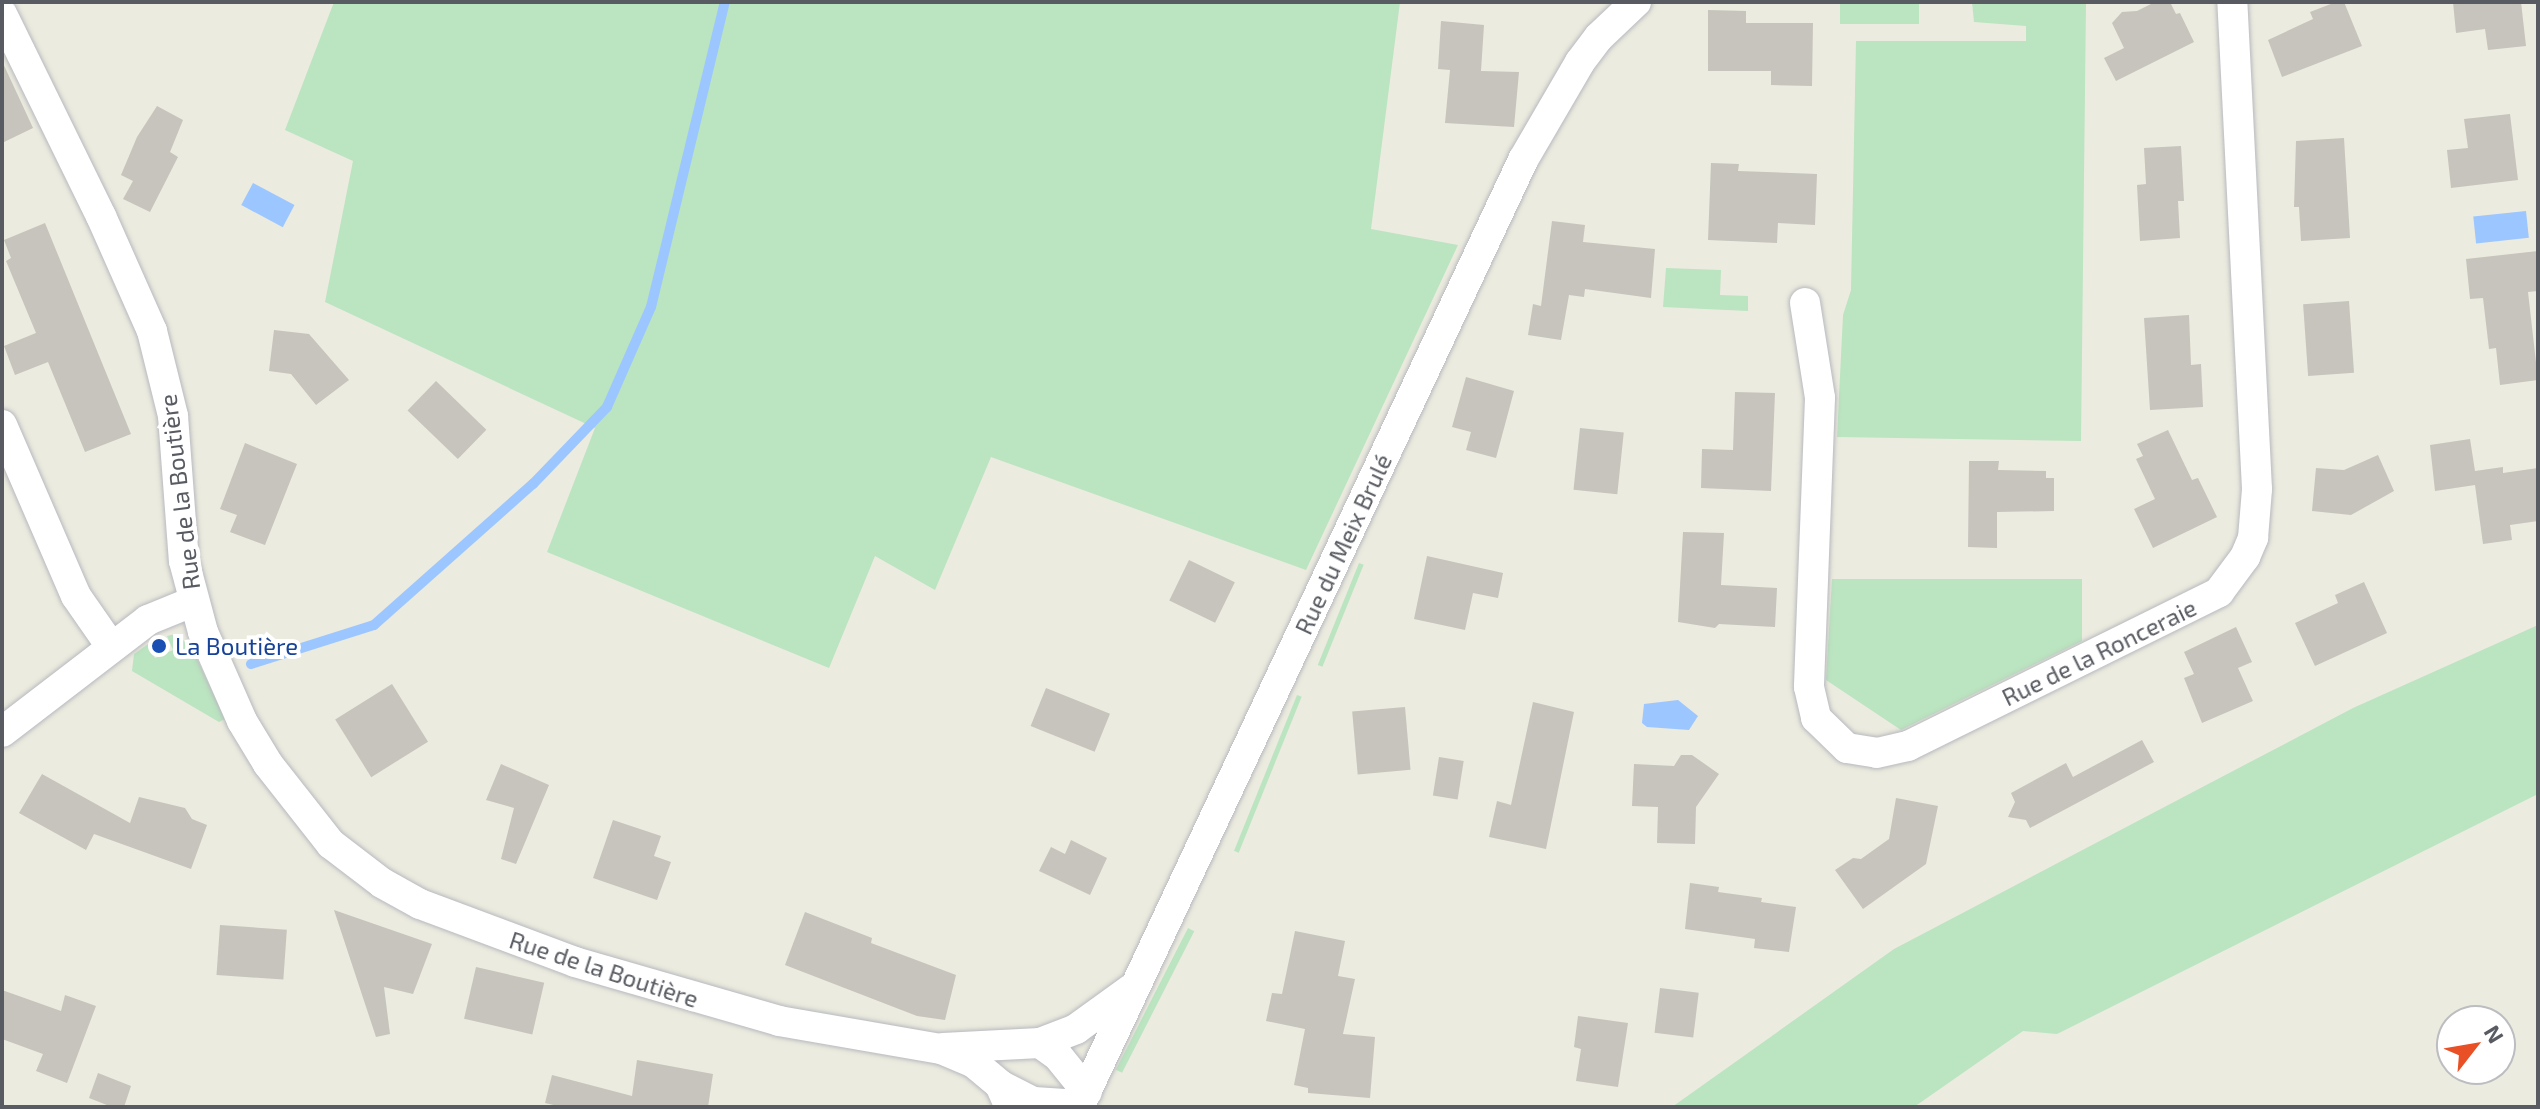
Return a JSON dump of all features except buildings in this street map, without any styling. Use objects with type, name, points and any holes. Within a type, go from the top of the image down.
[{"type":"street","name":"Rue du Meix Brulé","points":[[1082,1101],[1523,160],[1580,62],[1599,37],[1636,2]]},
{"type":"street","name":"Rue de la Ronceraie","points":[[1805,303],[1820,398],[1809,687],[1816,718],[1847,748],[1877,753],[1908,746],[2219,592],[2245,557],[2253,538],[2257,489],[2232,2]]},
{"type":"street","name":"Rue de la Boutière","points":[[2,14],[101,216],[152,331],[173,416],[177,498],[192,602],[221,676],[268,764],[331,844],[382,883],[420,904],[495,934],[657,988],[779,1021],[941,1049],[974,1063],[1005,1096],[1034,1102],[1082,1101]]},
{"type":"street","points":[[2,425],[76,596],[110,645]]},
{"type":"street","points":[[2,732],[110,645],[155,616],[192,602]]},
{"type":"street","name":"Rue de la Boutière","points":[[941,1049],[1040,1043],[1076,1029],[1110,1008],[1138,983]]},
{"type":"street","points":[[1040,1043],[1058,1056],[1082,1101]]},
{"type":"green space","points":[[334,2],[1400,2],[1371,229],[1458,245],[1306,570],[991,457],[935,590],[875,556],[829,668],[547,552],[595,428],[325,302],[353,161],[285,130]]},
{"type":"green space","points":[[1840,2],[1919,2],[1919,24],[1840,24]]},
{"type":"green space","points":[[1972,2],[2086,2],[2081,441],[1837,437],[1843,315],[1851,290],[1856,41],[2026,41],[2026,26],[1974,22]]},
{"type":"green space","points":[[1666,268],[1721,270],[1720,295],[1748,296],[1748,311],[1663,307]]},
{"type":"green space","points":[[1359,563],[1364,565],[1322,667],[1318,665]]},
{"type":"green space","points":[[1832,579],[2082,579],[2082,641],[1901,730],[1826,680]]},
{"type":"green space","points":[[2538,625],[2538,794],[2057,1034],[2023,1031],[1914,1107],[1672,1107],[1894,949],[2353,708]]},
{"type":"green space","points":[[175,634],[191,646],[225,719],[219,722],[132,671],[134,654],[148,644],[155,658],[173,650],[167,636]]},
{"type":"green space","points":[[1297,695],[1302,697],[1239,853],[1234,851]]},
{"type":"green space","points":[[1188,928],[1194,931],[1122,1073],[1116,1070]]},
{"type":"water","points":[[253,183],[294,205],[283,227],[241,205]]},
{"type":"water","points":[[2526,211],[2529,238],[2476,243],[2473,217]]},
{"type":"water","points":[[1678,700],[1698,716],[1689,730],[1647,727],[1642,723],[1644,704]]},
{"type":"waterway","points":[[251,664],[374,625],[533,484],[607,407],[651,307],[725,2]]},
{"type":"place","name":"La Boutière","points":[[159,646]]}]
